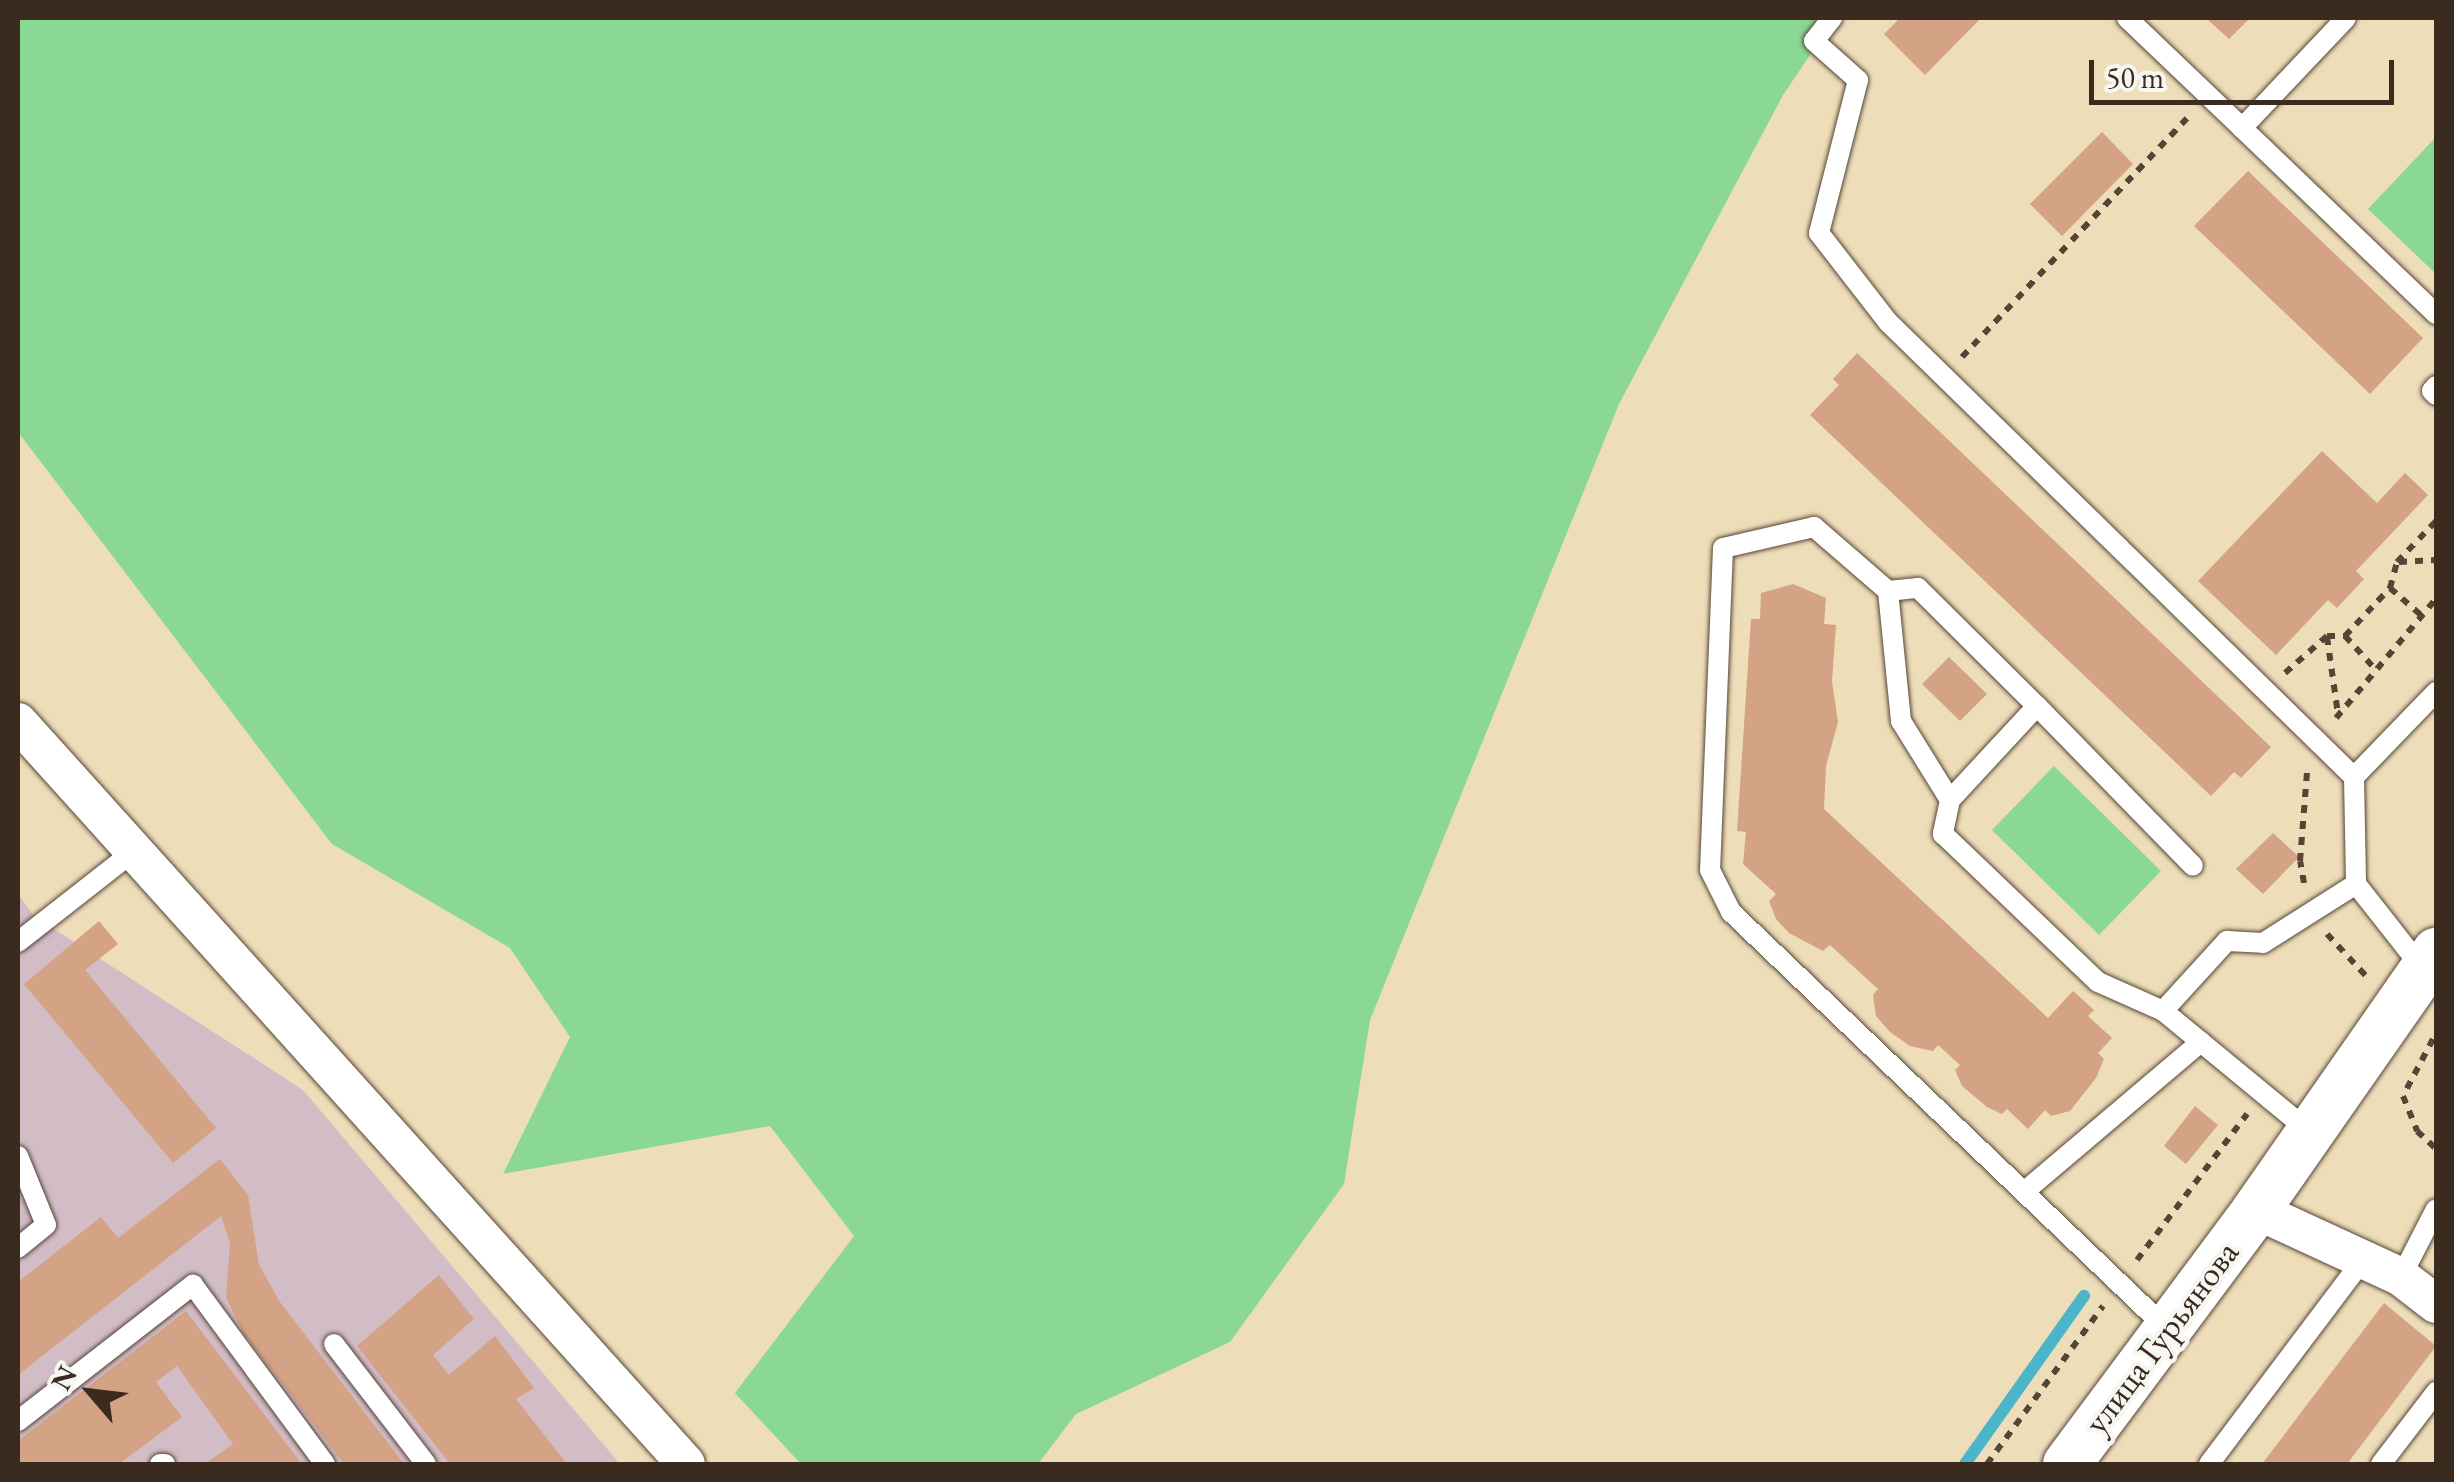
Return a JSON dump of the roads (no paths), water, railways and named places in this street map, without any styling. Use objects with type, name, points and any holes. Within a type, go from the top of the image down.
[{"type":"street","points":[[18,722],[686,1464]]},
{"type":"street","name":"улица Гурьянова","points":[[2067,1464],[2256,1210],[2430,961]]},
{"type":"street","name":"улица Гурьянова","points":[[2256,1210],[2402,1277],[2436,1304]]},
{"type":"lane","points":[[1832,18],[1814,41],[1858,80],[1820,233],[1888,322],[2354,777],[2356,884],[2430,961]]},
{"type":"lane","points":[[2127,18],[2436,314]]},
{"type":"lane","points":[[2242,128],[2346,18]]},
{"type":"lane","points":[[2436,386],[2432,391],[2436,396]]},
{"type":"lane","points":[[1950,800],[1901,720],[1888,591],[1814,527],[1723,548],[1710,870],[1731,912],[2167,1330]]},
{"type":"lane","points":[[1888,591],[1918,588],[2193,866]]},
{"type":"lane","points":[[2354,777],[2436,692]]},
{"type":"lane","points":[[2038,706],[1950,800],[1942,834],[2098,982],[2163,1011],[2310,1132]]},
{"type":"lane","points":[[18,942],[134,851]]},
{"type":"lane","points":[[2163,1011],[2227,940],[2263,943],[2356,884]]},
{"type":"lane","points":[[2024,1192],[2201,1042]]},
{"type":"lane","points":[[18,1156],[46,1226],[18,1248]]},
{"type":"lane","points":[[2402,1277],[2436,1209]]},
{"type":"lane","points":[[2209,1464],[2364,1258]]},
{"type":"lane","points":[[18,1420],[193,1285],[325,1464]]},
{"type":"lane","points":[[334,1344],[426,1464]]},
{"type":"lane","points":[[2381,1464],[2436,1392]]},
{"type":"waterway","points":[[1965,1464],[2084,1296]]}]
